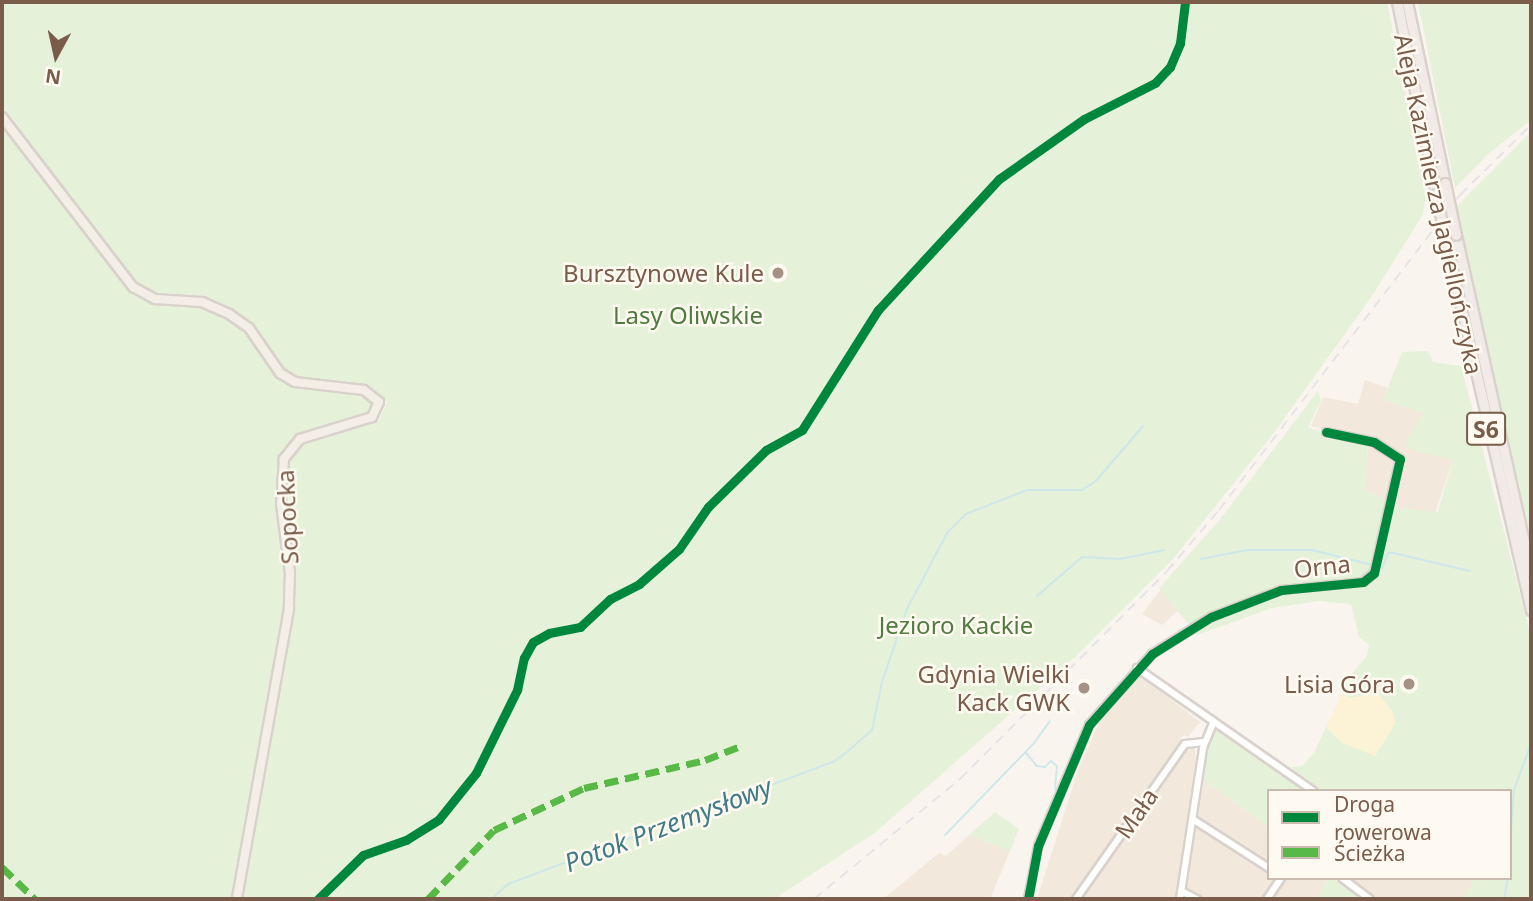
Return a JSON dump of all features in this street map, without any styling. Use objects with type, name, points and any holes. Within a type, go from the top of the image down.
[{"type":"highway","name":"Aleja Kazimierza Jagiellończyka","points":[[1396,2],[1447,246],[1531,610]]},
{"type":"highway","name":"Aleja Kazimierza Jagiellończyka","points":[[1407,2],[1455,235],[1531,573]]},
{"type":"main road","name":"Sopocka","points":[[2,117],[132,287],[155,299],[202,302],[229,314],[249,328],[280,373],[295,382],[364,390],[379,402],[372,417],[300,439],[284,459],[281,490],[290,573],[289,609],[237,899]]},
{"type":"street","name":"Orna","points":[[1137,668],[1169,640],[1210,617],[1280,590],[1371,578],[1385,537],[1400,459],[1374,442],[1326,432]]},
{"type":"street","points":[[1028,899],[1038,846],[1076,752],[1098,711],[1137,668],[1310,789]]},
{"type":"street","points":[[1197,899],[1181,895],[1204,742],[1213,723]]},
{"type":"street","name":"Mała","points":[[1076,899],[1185,744],[1204,742]]},
{"type":"street","points":[[1194,820],[1267,867]]},
{"type":"street","points":[[1267,899],[1280,880]]},
{"type":"street","points":[[1345,880],[1370,899]]},
{"type":"shaded area","points":[[1365,380],[1388,388],[1384,400],[1424,413],[1405,444],[1453,460],[1435,514],[1404,509],[1364,490],[1369,438],[1311,426],[1323,397],[1358,404]]},
{"type":"shaded area","points":[[1161,589],[1179,610],[1162,625],[1142,614]]},
{"type":"shaded area","points":[[1141,676],[1200,722],[1188,737],[1184,735],[1180,739],[1183,742],[1071,899],[1037,899],[1078,770],[1103,714]]},
{"type":"shaded area","points":[[1190,744],[1195,747],[1196,775],[1176,899],[1080,899]]},
{"type":"shaded area","points":[[1204,781],[1267,826],[1267,880],[1328,880],[1317,899],[1184,899]]},
{"type":"shaded area","points":[[969,835],[1010,851],[990,899],[883,899],[939,853],[946,856]]},
{"type":"shaded area","points":[[1350,880],[1473,880],[1465,899],[1376,899]]},
{"type":"green space","name":"Lasy Oliwskie","points":[[2,2],[1387,2],[1426,196],[1422,216],[1370,299],[1273,434],[1174,558],[1076,656],[876,832],[774,899],[242,899],[295,601],[287,467],[298,448],[310,440],[379,421],[387,402],[370,386],[295,377],[284,368],[257,328],[234,311],[201,296],[152,292],[131,278],[2,106]]},
{"type":"green space","points":[[1418,2],[1531,2],[1531,120],[1488,154],[1455,188]]},
{"type":"green space","points":[[2,126],[133,295],[153,304],[202,308],[229,321],[249,337],[275,375],[288,385],[363,395],[373,401],[369,412],[297,434],[279,456],[276,488],[286,573],[285,610],[233,899],[2,899]]},
{"type":"green space","points":[[1531,132],[1531,538],[1456,207]]},
{"type":"green space","points":[[1428,351],[1433,362],[1461,366],[1531,636],[1531,899],[1465,899],[1473,880],[1512,880],[1512,789],[1316,789],[1291,767],[1302,766],[1314,753],[1326,727],[1342,743],[1350,698],[1345,698],[1344,683],[1367,656],[1369,645],[1359,637],[1351,604],[1319,601],[1272,608],[1197,635],[1159,588],[1218,522],[1318,391],[1321,400],[1308,428],[1368,445],[1364,490],[1404,509],[1438,512],[1453,460],[1411,450],[1405,444],[1423,413],[1383,400],[1402,352]]},
{"type":"green space","points":[[1216,729],[1304,789],[1267,789],[1267,826],[1204,781],[1208,740]]},
{"type":"green space","points":[[995,812],[1019,829],[1010,851],[969,835]]},
{"type":"green space","points":[[1328,880],[1335,880],[1362,899],[1317,899]]},
{"type":"sand","points":[[1343,691],[1350,698],[1378,693],[1392,711],[1396,723],[1375,756],[1342,743],[1326,727]]},
{"type":"waterway","name":"Potok Przemysłowy","points":[[848,751],[872,730],[882,682],[907,609],[947,533],[966,514],[1027,490],[1082,490],[1096,481],[1143,426]]},
{"type":"waterway","points":[[1037,596],[1082,557],[1120,559],[1164,550]]},
{"type":"waterway","points":[[1201,559],[1247,550],[1312,550],[1372,565]]},
{"type":"waterway","points":[[1382,568],[1388,553],[1393,553],[1470,571]]},
{"type":"waterway","points":[[945,835],[1034,743],[1050,721]]},
{"type":"waterway","points":[[1512,817],[1514,790],[1531,744]]},
{"type":"waterway","name":"Potok Przemysłowy","points":[[491,899],[508,884],[833,762],[846,753]]},
{"type":"waterway","points":[[1026,753],[1037,766],[1045,767],[1051,761],[1057,766],[1055,789]]},
{"type":"waterway","points":[[1504,899],[1508,880]]},
{"type":"railway","points":[[814,899],[960,779],[1167,571],[1219,510],[1460,195],[1531,125]]},
{"type":"marked path","points":[[428,899],[494,830],[584,788],[705,760],[743,745]]},
{"type":"marked path","points":[[2,867],[35,899]]},
{"type":"cycle path","points":[[318,899],[363,855],[406,840],[439,819],[476,773],[517,690],[524,658],[533,642],[549,633],[580,627],[610,599],[639,584],[679,549],[708,507],[766,450],[802,430],[878,310],[999,179],[1084,119],[1155,83],[1170,67],[1180,43],[1185,2]]},
{"type":"cycle path","points":[[1028,899],[1038,846],[1089,725],[1152,654],[1211,617],[1281,590],[1363,582],[1374,573],[1400,459],[1374,442],[1326,432]]},
{"type":"place","name":"Bursztynowe Kule","points":[[778,273]]},
{"type":"place","name":"Lisia Góra","points":[[1409,684]]},
{"type":"place","name":"Gdynia Wielki Kack GWK","points":[[1084,688]]},
{"type":"park label","name":"Jezioro Kackie","points":[[956,625]]}]
